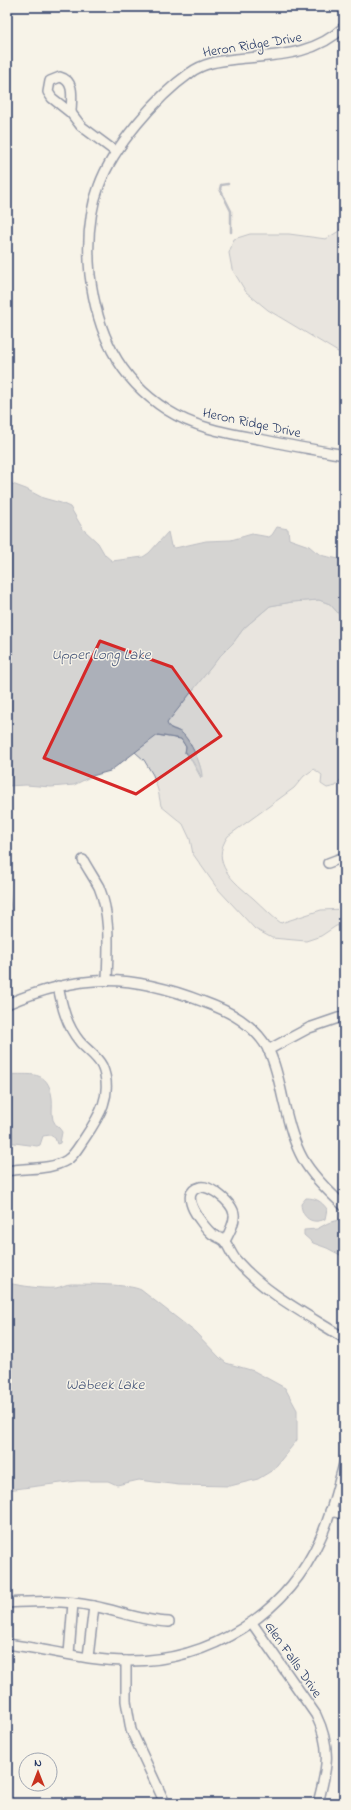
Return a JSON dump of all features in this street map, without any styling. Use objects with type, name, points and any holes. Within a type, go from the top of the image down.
[{"type":"street","name":"Heron Ridge Drive","points":[[344,26],[326,41],[304,51],[285,55],[216,62],[198,68],[176,84],[156,103],[116,152],[103,176],[94,200],[89,223],[88,252],[93,295],[98,318],[108,343],[122,368],[154,401],[174,415],[193,424],[218,432],[344,455]]},
{"type":"street","points":[[71,113],[81,126],[116,152]]},
{"type":"street","points":[[328,863],[344,857]]},
{"type":"street","points":[[83,860],[98,887],[105,906],[108,932],[107,980]]},
{"type":"street","points":[[7,1004],[58,986],[107,980],[137,982],[161,987],[220,1008],[238,1017],[248,1025],[268,1050],[276,1069],[297,1150],[317,1181],[344,1206]]},
{"type":"street","points":[[7,1171],[43,1168],[67,1160],[92,1128],[104,1103],[106,1081],[102,1066],[94,1055],[80,1043],[71,1029],[64,1015],[58,986]]},
{"type":"street","points":[[268,1050],[309,1028],[344,1016]]},
{"type":"street","points":[[225,1241],[214,1235],[198,1218],[192,1205],[191,1198],[194,1190],[206,1187],[231,1205],[235,1215],[225,1241],[228,1250],[236,1260],[264,1287],[344,1338]]},
{"type":"street","points":[[7,1644],[88,1657],[126,1661],[157,1659],[188,1653],[218,1642],[252,1623],[281,1597],[303,1571],[320,1539],[344,1464]]},
{"type":"street","points":[[330,1511],[344,1514]]},
{"type":"street","points":[[7,1603],[44,1601],[73,1603],[94,1606],[143,1619],[169,1622]]},
{"type":"street","points":[[69,1654],[73,1603]]},
{"type":"street","points":[[88,1657],[94,1606]]},
{"type":"street","name":"Glen Falls Drive","points":[[252,1623],[316,1715],[322,1728],[325,1738],[327,1759],[318,1803]]},
{"type":"street","points":[[126,1661],[126,1702],[131,1730],[165,1803]]},
{"type":"highlighted area","points":[[100,641],[172,667],[221,736],[136,794],[44,758]]},
{"type":"shaded area","points":[[344,228],[344,352],[338,352],[268,310],[246,292],[232,269],[229,253],[234,239],[250,234],[289,234],[326,239]]},
{"type":"shaded area","points":[[319,600],[330,604],[344,620],[344,783],[340,780],[336,786],[327,788],[321,784],[322,775],[314,769],[304,776],[294,788],[228,836],[223,846],[221,855],[226,871],[238,885],[281,923],[321,910],[344,909],[344,925],[336,926],[321,936],[306,941],[272,938],[255,929],[217,888],[193,854],[190,839],[183,824],[161,806],[153,775],[144,760],[135,752],[156,735],[181,739],[186,747],[185,753],[190,758],[201,778],[198,761],[188,740],[184,735],[167,725],[167,722],[244,628],[270,606],[292,602]]},
{"type":"shaded area","points":[[7,877],[11,909],[7,930]]},
{"type":"water","name":"Upper Long Lake","points":[[7,482],[26,489],[43,498],[70,507],[83,529],[98,543],[105,555],[112,561],[143,557],[149,553],[168,532],[171,546],[175,548],[206,541],[231,540],[252,534],[269,537],[277,527],[288,529],[289,539],[309,546],[324,556],[344,560],[344,620],[330,604],[319,600],[292,602],[270,606],[244,628],[167,723],[171,728],[182,733],[189,741],[198,761],[202,778],[189,755],[185,753],[186,747],[181,739],[158,735],[110,771],[92,776],[74,785],[51,787],[26,785],[7,786]]},
{"type":"water","points":[[7,1074],[37,1076],[47,1082],[52,1098],[53,1120],[62,1132],[60,1143],[57,1144],[55,1138],[50,1135],[43,1136],[40,1145],[37,1146],[7,1142]]},
{"type":"water","points":[[306,1198],[315,1199],[325,1206],[327,1209],[325,1219],[320,1221],[312,1221],[308,1219],[303,1213],[301,1204]]},
{"type":"water","points":[[339,1220],[344,1224],[344,1257],[327,1248],[313,1243],[304,1235],[304,1230],[317,1229],[328,1223]]},
{"type":"water","name":"Wabeek Lake","points":[[7,1283],[50,1288],[56,1288],[67,1284],[107,1285],[141,1290],[195,1332],[226,1363],[254,1371],[285,1388],[297,1410],[297,1440],[273,1470],[258,1479],[230,1486],[179,1485],[139,1480],[117,1485],[108,1481],[77,1481],[7,1490]]},
{"type":"waterway","points":[[228,184],[221,185],[220,189],[231,211],[231,232]]}]
